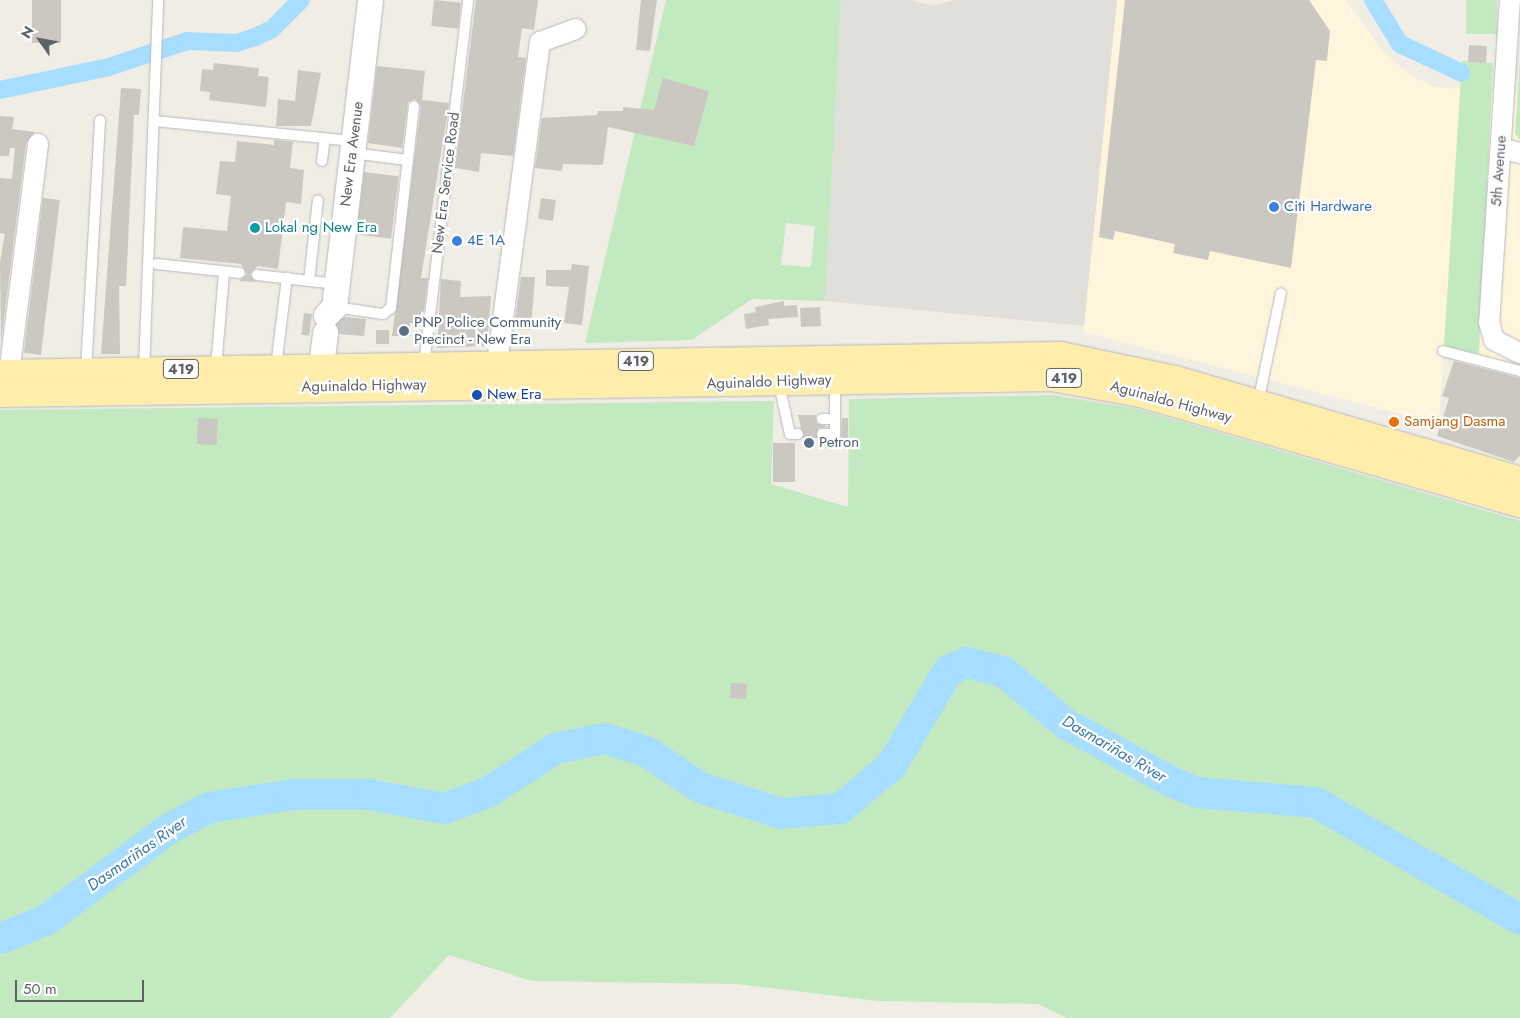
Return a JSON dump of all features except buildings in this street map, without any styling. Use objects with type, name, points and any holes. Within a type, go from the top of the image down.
[{"type":"main road","name":"Aguinaldo Highway","points":[[144,380],[216,368],[276,367],[328,372],[551,374],[845,368],[1060,356],[1103,362],[1258,404],[1282,422],[1520,503]]},
{"type":"main road","name":"Aguinaldo Highway","points":[[3,380],[144,380],[497,364],[551,374]]},
{"type":"main road","name":"Aguinaldo Highway","points":[[845,368],[1052,376],[1282,422],[1520,481]]},
{"type":"street","name":"New Era Avenue","points":[[328,372],[370,0]]},
{"type":"street","name":"5th Avenue","points":[[1510,0],[1514,38],[1504,90],[1510,150],[1489,322],[1494,340],[1520,353]]},
{"type":"street","points":[[497,364],[540,42],[576,29]]},
{"type":"street","points":[[3,380],[38,144]]},
{"type":"lane","points":[[144,380],[158,0]]},
{"type":"lane","name":"New Era Service Road","points":[[424,366],[468,0]]},
{"type":"lane","points":[[318,200],[309,281],[333,315],[383,314],[391,308],[414,106]]},
{"type":"lane","points":[[86,381],[100,120]]},
{"type":"lane","points":[[155,121],[325,138],[352,147],[408,160]]},
{"type":"lane","points":[[322,161],[325,138]]},
{"type":"lane","points":[[157,264],[240,273]]},
{"type":"lane","points":[[216,368],[224,272]]},
{"type":"lane","points":[[257,275],[309,281]]},
{"type":"lane","points":[[276,367],[287,278]]},
{"type":"lane","points":[[1258,404],[1281,293]]},
{"type":"lane","points":[[1443,351],[1520,371]]},
{"type":"lane","points":[[822,434],[835,434],[834,394],[845,368]]},
{"type":"lane","points":[[777,370],[794,420],[790,434],[798,434]]},
{"type":"lane","points":[[822,419],[835,419]]},
{"type":"shaded area","points":[[841,0],[910,0],[934,6],[955,0],[1117,0],[1084,326],[825,301]]},
{"type":"shaded area","name":"Citi Hardware","points":[[1117,0],[1346,0],[1383,51],[1413,77],[1436,87],[1520,92],[1520,365],[1444,346],[1439,424],[1083,332]]},
{"type":"green space","points":[[666,0],[841,0],[825,301],[752,299],[692,340],[585,343]],"holes":[[[786,223],[815,226],[811,267],[781,265]]]},
{"type":"green space","points":[[1466,0],[1497,0],[1497,34],[1466,34]]},
{"type":"green space","points":[[1520,60],[1520,140],[1515,134]]},
{"type":"green space","points":[[1462,61],[1493,63],[1479,354],[1444,346]]},
{"type":"green space","points":[[1052,395],[1138,409],[1520,521],[1520,1018],[1067,1018],[1038,1004],[878,1001],[737,984],[532,981],[449,955],[390,1018],[0,1018],[0,410],[774,401],[771,484],[848,507],[849,399]]},
{"type":"waterway","points":[[0,90],[109,67],[187,41],[237,43],[272,29],[301,0]]},
{"type":"waterway","points":[[1373,0],[1400,44],[1462,73]]},
{"type":"waterway","name":"Dasmariñas River","points":[[0,938],[45,920],[169,828],[209,807],[293,794],[368,794],[444,808],[487,792],[555,748],[604,738],[646,751],[700,787],[781,813],[840,808],[891,765],[948,670],[966,662],[1003,671],[1065,723],[1172,782],[1197,792],[1315,802],[1520,919]]},
{"type":"tunnel","points":[[338,333],[340,316]]},
{"type":"place","name":"Citi Hardware","points":[[1274,207]]},
{"type":"place","name":"Lokal ng New Era","points":[[255,228]]},
{"type":"place","name":"4E 1A","points":[[457,241]]},
{"type":"place","name":"PNP Police Community Precinct - New Era","points":[[404,331]]},
{"type":"place","name":"New Era","points":[[477,395]]},
{"type":"place","name":"Samjang Dasma","points":[[1394,422]]},
{"type":"place","name":"Petron","points":[[809,443]]}]
